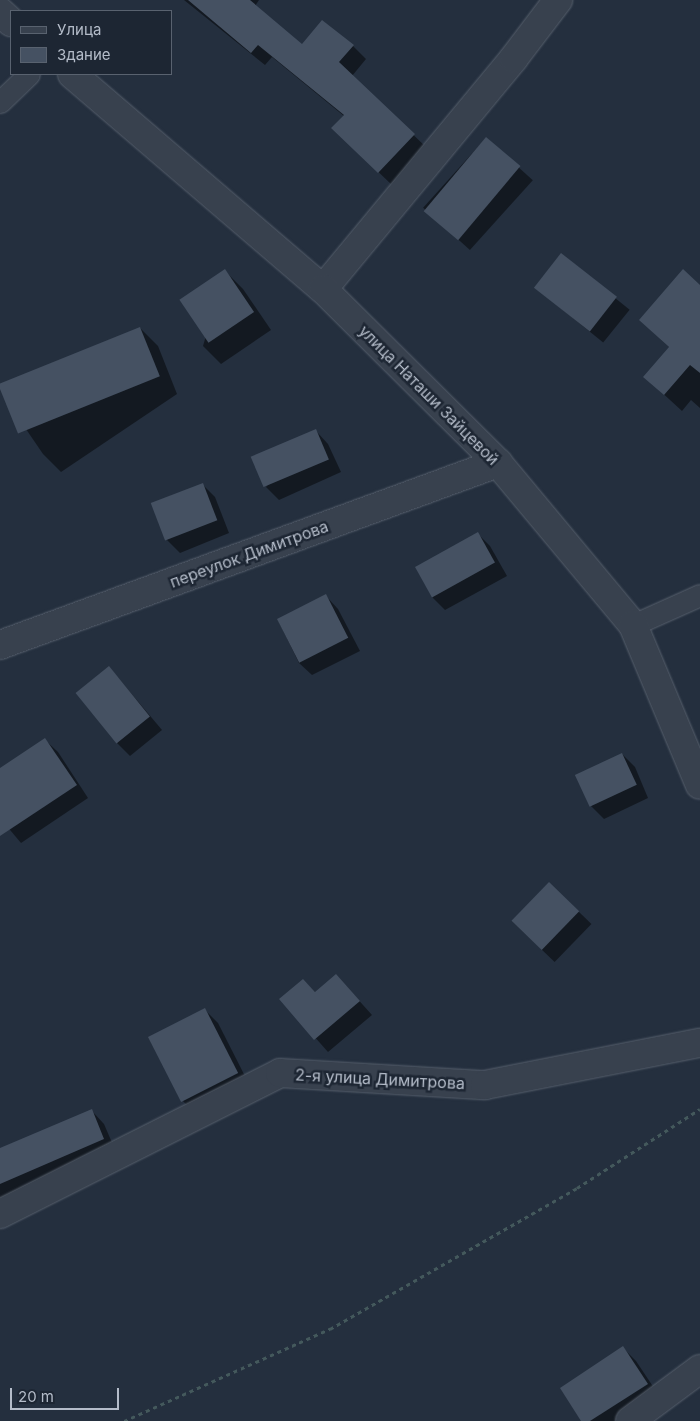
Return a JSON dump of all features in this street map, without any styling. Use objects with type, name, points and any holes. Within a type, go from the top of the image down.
[{"type":"street","points":[[323,290],[514,58],[558,0]]},
{"type":"street","points":[[0,12],[10,21]]},
{"type":"street","name":"улица Наташи Зайцевой","points":[[73,75],[323,290],[498,462],[633,625],[700,785]]},
{"type":"street","name":"переулок Димитрова","points":[[0,645],[498,462]]},
{"type":"street","name":"2-я улица Димитрова","points":[[0,1214],[280,1073],[485,1085],[700,1043]]},
{"type":"street","points":[[630,1421],[700,1369]]},
{"type":"lane","points":[[0,102],[28,75]]},
{"type":"lane","points":[[633,625],[700,595]]},
{"type":"path","points":[[124,1421],[330,1329],[577,1188],[700,1109]]},
{"type":"building","points":[[188,0],[250,0],[302,44],[322,20],[354,45],[339,62],[415,134],[378,173],[331,128],[344,115],[258,45],[251,53]]},
{"type":"building","points":[[486,137],[520,166],[458,240],[424,211]]},
{"type":"building","points":[[561,253],[617,297],[590,331],[534,288]]},
{"type":"building","points":[[225,269],[254,312],[208,343],[179,300]]},
{"type":"building","points":[[683,269],[700,285],[700,373],[690,365],[664,395],[643,377],[669,347],[639,320]]},
{"type":"building","points":[[140,327],[160,376],[18,433],[0,389],[0,384]]},
{"type":"building","points":[[316,429],[329,459],[264,487],[251,457]]},
{"type":"building","points":[[203,483],[217,520],[165,540],[151,503]]},
{"type":"building","points":[[478,532],[495,563],[432,598],[415,567]]},
{"type":"building","points":[[326,594],[348,638],[299,663],[277,619]]},
{"type":"building","points":[[109,666],[150,717],[116,744],[76,693]]},
{"type":"building","points":[[45,738],[77,785],[0,836],[0,768]]},
{"type":"building","points":[[622,753],[637,785],[590,807],[575,775]]},
{"type":"building","points":[[549,882],[579,911],[542,950],[511,921]]},
{"type":"building","points":[[336,974],[360,1001],[314,1040],[279,999],[303,979],[315,992]]},
{"type":"building","points":[[205,1008],[238,1073],[181,1102],[148,1037]]},
{"type":"building","points":[[92,1109],[104,1139],[0,1184],[0,1148]]},
{"type":"building","points":[[623,1346],[648,1384],[590,1421],[581,1421],[560,1388]]}]
